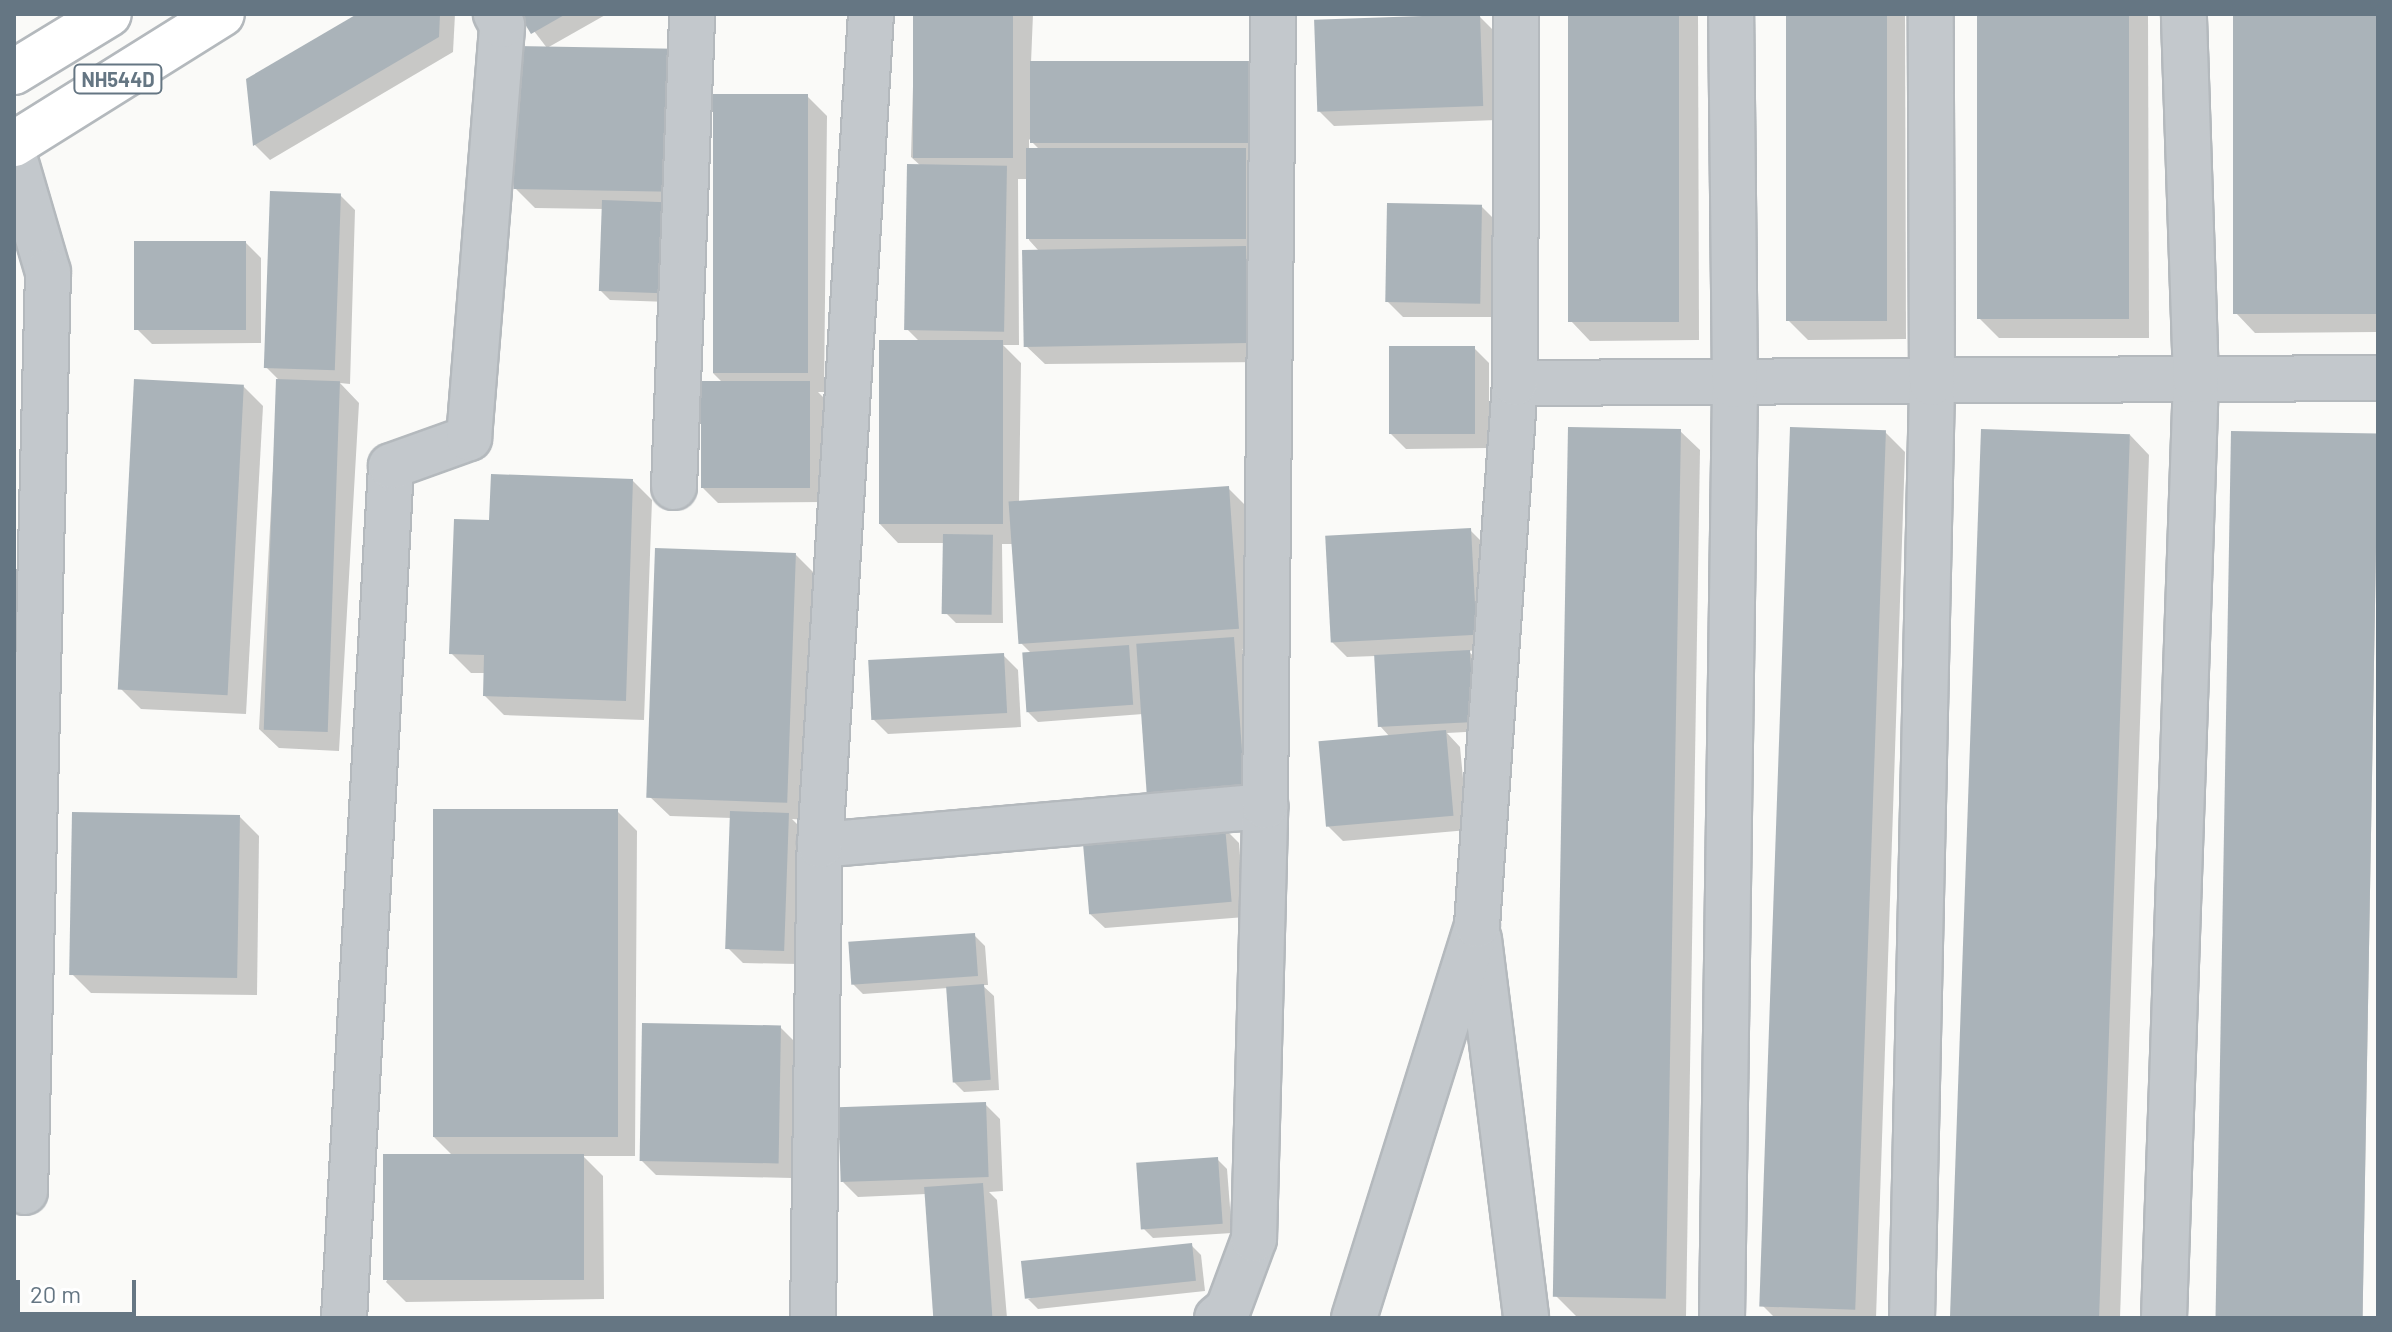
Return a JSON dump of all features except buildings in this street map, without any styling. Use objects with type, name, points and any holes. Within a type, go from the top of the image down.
[{"type":"highway","name":"NH544D","points":[[14,72],[109,14]]},
{"type":"highway","name":"NH544D","points":[[14,144],[222,14]]},
{"type":"street","points":[[344,1318],[391,466],[469,438],[502,25],[496,14]]},
{"type":"street","points":[[674,487],[692,14]]},
{"type":"street","points":[[813,1318],[820,845],[871,14]]},
{"type":"street","points":[[1217,1318],[1228,1309],[1254,1239],[1265,806],[1273,14]]},
{"type":"street","points":[[1516,14],[1515,383],[1477,925],[1526,1318]]},
{"type":"street","points":[[1722,1318],[1735,385],[1731,14]]},
{"type":"street","points":[[1912,1318],[1932,383],[1931,14]]},
{"type":"street","points":[[2164,1318],[2196,380],[2184,14]]},
{"type":"street","points":[[14,156],[48,272],[25,1192]]},
{"type":"street","points":[[1515,383],[1735,385],[2378,378]]},
{"type":"street","points":[[820,845],[1265,806]]},
{"type":"street","points":[[1354,1318],[1477,925]]}]
